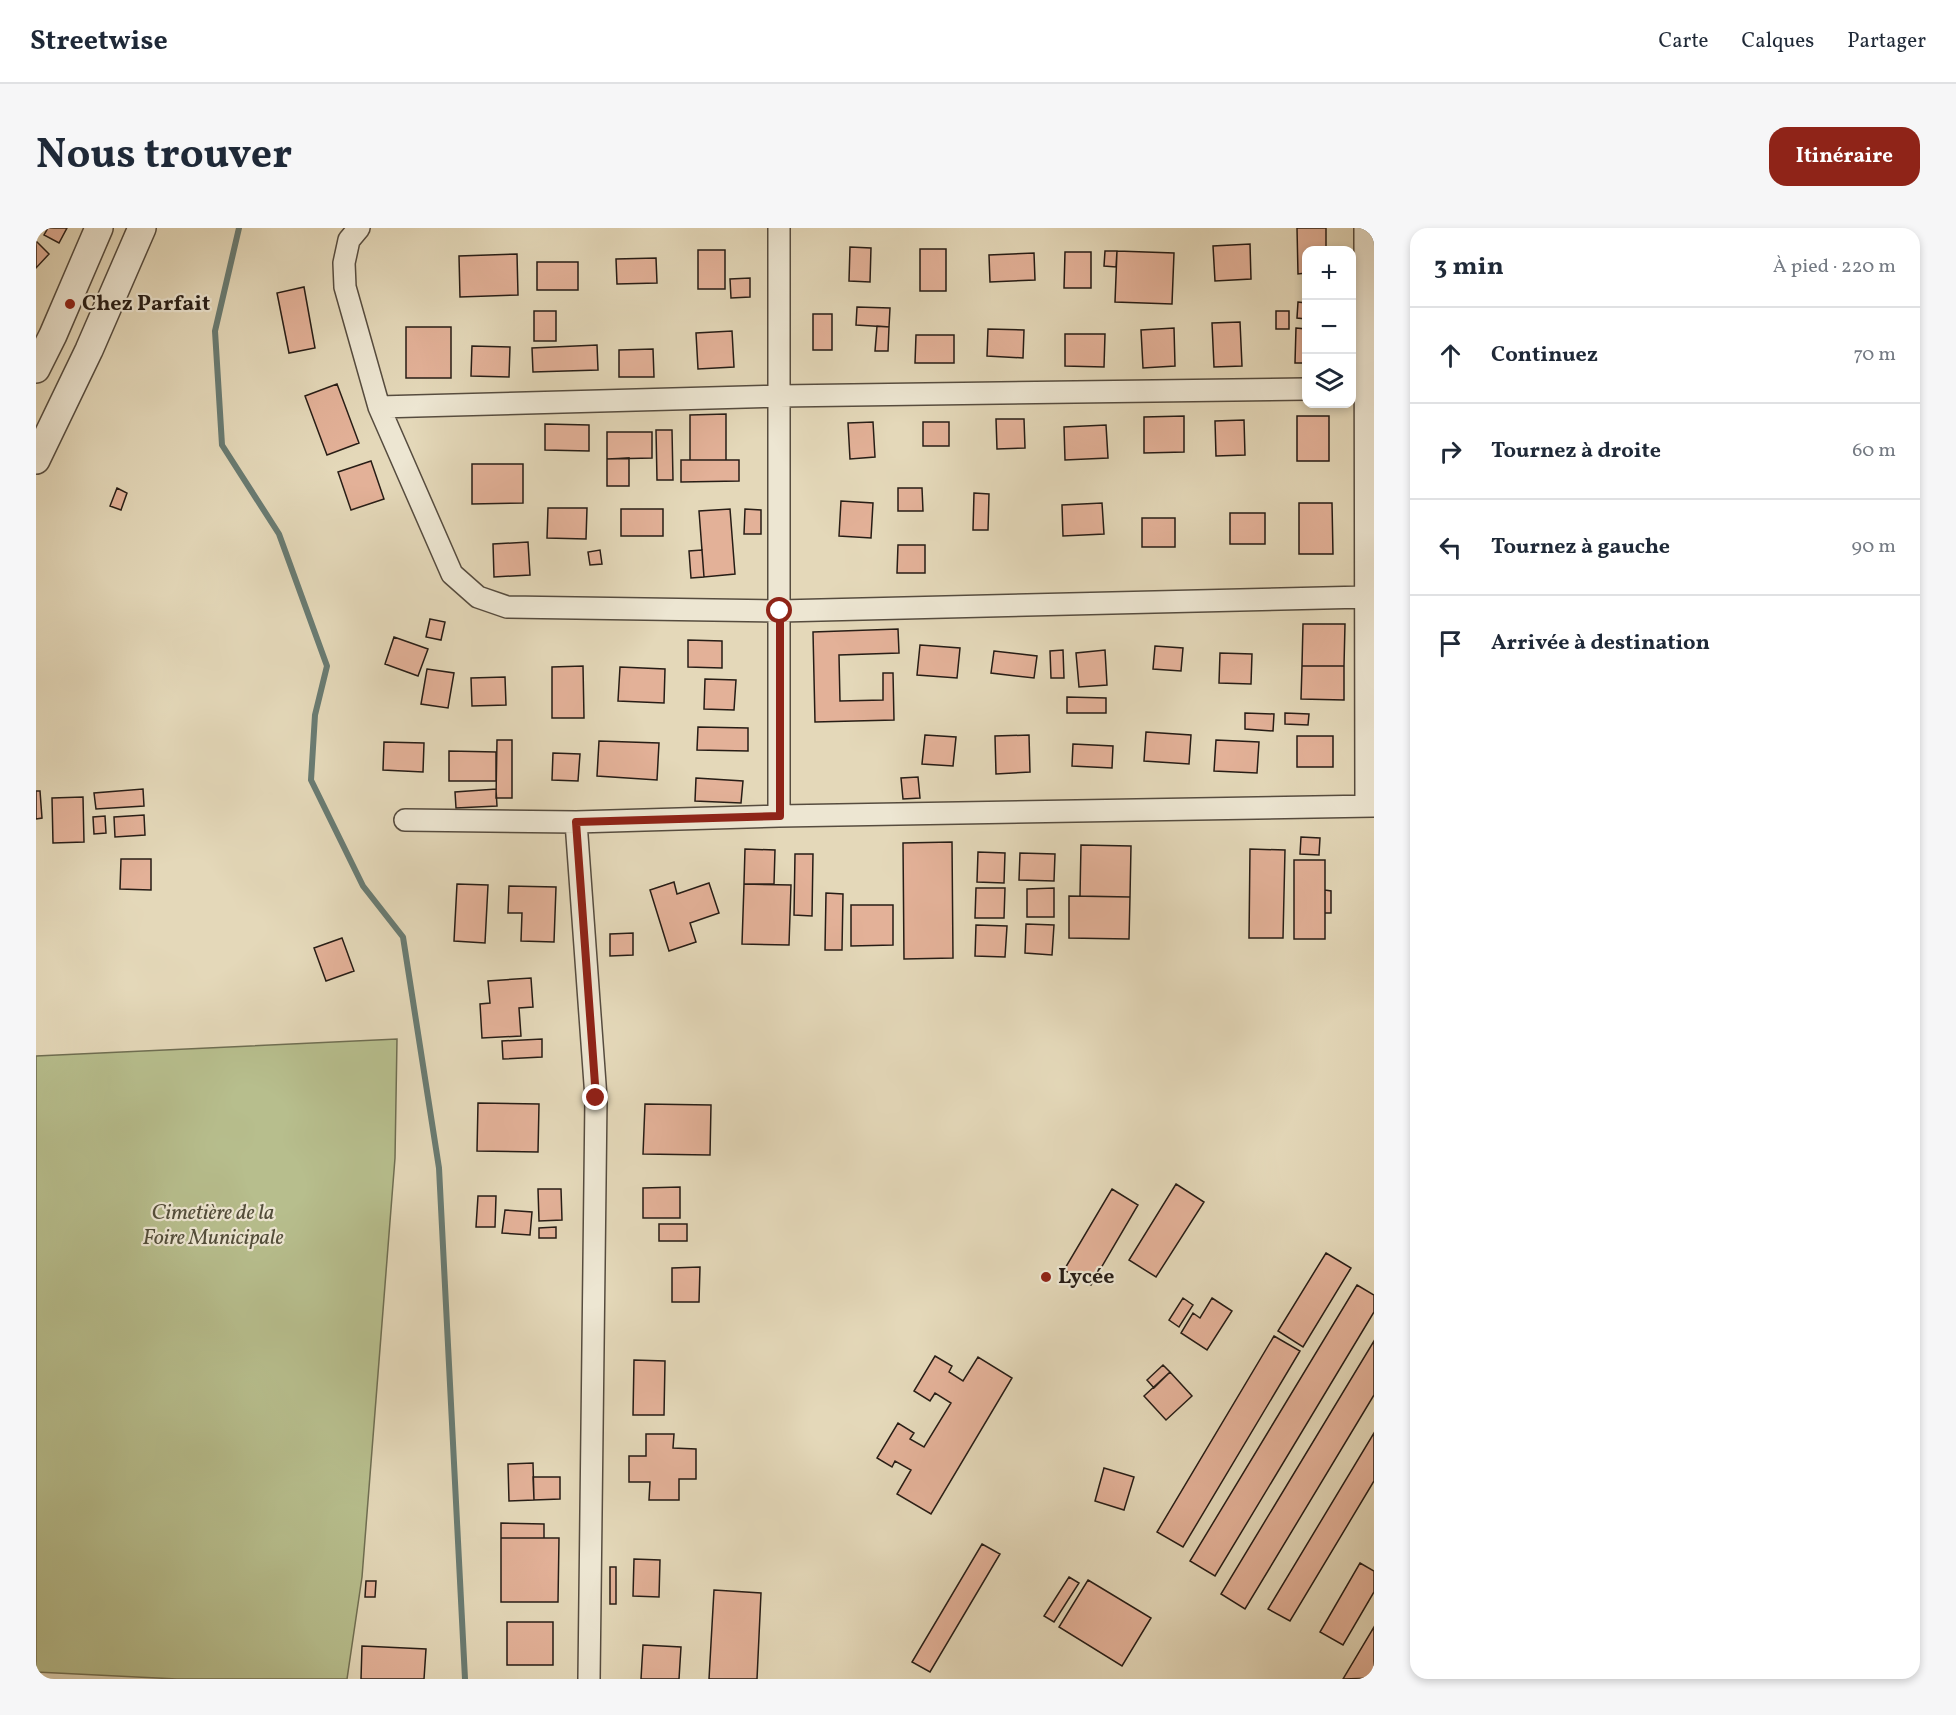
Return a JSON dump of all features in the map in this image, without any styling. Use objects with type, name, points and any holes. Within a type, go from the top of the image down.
[{"type":"street","points":[[36,369],[99,228]]},
{"type":"street","points":[[36,460],[89,350],[142,228]]},
{"type":"street","points":[[358,228],[349,240],[344,263],[345,287],[380,407],[452,573],[478,597],[507,607],[780,611],[1366,597]]},
{"type":"street","points":[[779,228],[780,816]]},
{"type":"street","points":[[405,820],[576,822],[780,816],[1370,806],[1359,389],[1365,228]]},
{"type":"street","points":[[380,407],[779,396],[1302,389]]},
{"type":"street","points":[[576,822],[596,1098],[589,1679]]},
{"type":"green space","name":"Cimetière de la Foire Municipale","points":[[397,1039],[395,1158],[362,1577],[347,1679],[177,1679],[36,1672],[36,1056]]},
{"type":"building","points":[[48,228],[67,228],[59,243],[44,235]]},
{"type":"building","points":[[1297,228],[1326,228],[1326,246],[1302,246],[1302,274],[1298,274]]},
{"type":"building","points":[[36,241],[49,254],[36,268]]},
{"type":"building","points":[[1250,244],[1251,279],[1215,281],[1213,246]]},
{"type":"building","points":[[850,247],[871,248],[870,282],[849,281]]},
{"type":"building","points":[[920,249],[946,249],[946,291],[920,291]]},
{"type":"building","points":[[698,250],[725,250],[725,289],[698,289]]},
{"type":"building","points":[[1105,251],[1117,251],[1116,267],[1104,266]]},
{"type":"building","points":[[1117,251],[1174,253],[1172,304],[1115,302]]},
{"type":"building","points":[[1065,252],[1091,252],[1091,288],[1064,288]]},
{"type":"building","points":[[1034,253],[1035,280],[990,282],[989,255]]},
{"type":"building","points":[[517,254],[518,295],[460,297],[459,256]]},
{"type":"building","points":[[656,258],[657,283],[617,284],[616,259]]},
{"type":"building","points":[[537,262],[578,262],[578,290],[537,290]]},
{"type":"building","points":[[750,278],[750,297],[731,298],[730,279]]},
{"type":"building","points":[[304,287],[315,348],[289,353],[277,293]]},
{"type":"building","points":[[1298,302],[1302,302],[1302,319],[1297,318]]},
{"type":"building","points":[[857,307],[890,308],[889,327],[856,325]]},
{"type":"building","points":[[534,311],[556,311],[556,341],[534,341]]},
{"type":"building","points":[[1276,311],[1289,311],[1289,329],[1276,329]]},
{"type":"building","points":[[813,314],[832,314],[832,350],[813,350]]},
{"type":"building","points":[[1240,322],[1242,366],[1214,367],[1212,323]]},
{"type":"building","points":[[877,326],[889,327],[888,351],[875,351]]},
{"type":"building","points":[[406,327],[451,327],[451,378],[406,378]]},
{"type":"building","points":[[1174,328],[1175,366],[1143,368],[1141,330]]},
{"type":"building","points":[[1296,328],[1302,329],[1302,363],[1295,363]]},
{"type":"building","points":[[988,329],[1024,330],[1023,358],[987,356]]},
{"type":"building","points":[[732,331],[734,367],[698,369],[696,333]]},
{"type":"building","points":[[1065,334],[1105,334],[1104,367],[1065,366]]},
{"type":"building","points":[[916,335],[954,335],[954,363],[915,363]]},
{"type":"building","points":[[597,345],[598,370],[533,372],[532,348]]},
{"type":"building","points":[[472,346],[510,347],[509,377],[471,376]]},
{"type":"building","points":[[653,349],[654,377],[619,377],[619,350]]},
{"type":"building","points":[[337,384],[359,443],[327,455],[305,396]]},
{"type":"building","points":[[726,414],[726,460],[690,460],[690,415]]},
{"type":"building","points":[[1184,416],[1184,452],[1144,453],[1144,417]]},
{"type":"building","points":[[1297,416],[1329,416],[1329,461],[1297,461]]},
{"type":"building","points":[[996,419],[1024,419],[1025,448],[997,449]]},
{"type":"building","points":[[1244,420],[1245,455],[1216,456],[1215,421]]},
{"type":"building","points":[[873,422],[875,457],[850,459],[848,423]]},
{"type":"building","points":[[923,422],[949,422],[949,446],[923,446]]},
{"type":"building","points":[[545,424],[589,425],[589,451],[545,450]]},
{"type":"building","points":[[1106,425],[1108,458],[1065,460],[1064,427]]},
{"type":"building","points":[[656,430],[672,430],[673,480],[657,480]]},
{"type":"building","points":[[607,432],[652,432],[652,458],[607,459]]},
{"type":"building","points":[[629,458],[629,486],[607,486],[607,459]]},
{"type":"building","points":[[681,460],[739,460],[739,481],[681,482]]},
{"type":"building","points":[[371,461],[384,499],[351,510],[338,472]]},
{"type":"building","points":[[472,464],[523,464],[523,503],[472,504]]},
{"type":"building","points":[[117,488],[127,493],[121,510],[110,506]]},
{"type":"building","points":[[898,488],[922,488],[923,511],[898,511]]},
{"type":"building","points":[[974,493],[989,494],[988,530],[973,530]]},
{"type":"building","points":[[841,501],[873,503],[871,538],[839,536]]},
{"type":"building","points":[[1102,503],[1104,534],[1063,536],[1062,505]]},
{"type":"building","points":[[1299,503],[1332,503],[1333,554],[1299,554]]},
{"type":"building","points":[[548,508],[587,508],[586,539],[547,538]]},
{"type":"building","points":[[621,509],[663,509],[663,536],[621,536]]},
{"type":"building","points":[[730,509],[735,574],[704,577],[699,511]]},
{"type":"building","points":[[745,509],[761,510],[761,534],[744,534]]},
{"type":"building","points":[[1230,513],[1265,513],[1265,544],[1230,544]]},
{"type":"building","points":[[1142,518],[1175,518],[1175,547],[1142,547]]},
{"type":"building","points":[[528,542],[530,575],[494,577],[493,544]]},
{"type":"building","points":[[898,545],[925,545],[925,573],[897,573]]},
{"type":"building","points":[[600,550],[602,564],[590,565],[588,552]]},
{"type":"building","points":[[702,550],[704,577],[691,578],[689,551]]},
{"type":"building","points":[[430,619],[445,622],[441,640],[426,637]]},
{"type":"building","points":[[1303,624],[1345,624],[1344,666],[1302,666]]},
{"type":"building","points":[[898,629],[899,653],[839,655],[840,701],[883,700],[883,673],[893,673],[894,720],[815,722],[813,632]]},
{"type":"building","points":[[394,637],[428,649],[418,676],[385,664]]},
{"type":"building","points":[[688,640],[722,641],[722,668],[688,667]]},
{"type":"building","points":[[920,645],[960,648],[957,678],[917,675]]},
{"type":"building","points":[[1155,646],[1183,648],[1181,671],[1153,669]]},
{"type":"building","points":[[1063,650],[1064,678],[1051,678],[1050,651]]},
{"type":"building","points":[[1105,650],[1107,685],[1079,687],[1076,653]]},
{"type":"building","points":[[994,651],[1037,656],[1034,678],[991,673]]},
{"type":"building","points":[[1220,653],[1252,654],[1251,684],[1219,683]]},
{"type":"building","points":[[583,666],[584,718],[552,718],[552,667]]},
{"type":"building","points":[[1302,666],[1344,666],[1344,700],[1301,699]]},
{"type":"building","points":[[620,667],[665,669],[664,703],[618,701]]},
{"type":"building","points":[[427,669],[454,673],[448,708],[421,704]]},
{"type":"building","points":[[505,677],[506,705],[472,706],[471,678]]},
{"type":"building","points":[[705,679],[736,680],[734,710],[704,709]]},
{"type":"building","points":[[1067,697],[1106,698],[1106,713],[1067,713]]},
{"type":"building","points":[[1245,713],[1274,714],[1273,731],[1245,729]]},
{"type":"building","points":[[1285,713],[1309,714],[1308,725],[1285,724]]},
{"type":"building","points":[[698,727],[748,728],[748,751],[697,750]]},
{"type":"building","points":[[1146,732],[1191,735],[1189,764],[1144,761]]},
{"type":"building","points":[[925,735],[956,737],[953,766],[922,764]]},
{"type":"building","points":[[1029,735],[1030,772],[996,774],[995,736]]},
{"type":"building","points":[[1297,736],[1333,736],[1333,767],[1297,767]]},
{"type":"building","points":[[497,740],[512,740],[512,798],[496,798]]},
{"type":"building","points":[[1216,740],[1259,742],[1257,773],[1214,771]]},
{"type":"building","points":[[599,741],[659,743],[657,780],[597,776]]},
{"type":"building","points":[[384,742],[424,743],[423,772],[383,770]]},
{"type":"building","points":[[1073,744],[1113,746],[1112,768],[1072,766]]},
{"type":"building","points":[[449,751],[496,752],[496,781],[449,781]]},
{"type":"building","points":[[553,753],[580,754],[578,781],[552,780]]},
{"type":"building","points":[[918,777],[920,798],[903,799],[901,778]]},
{"type":"building","points":[[696,778],[743,781],[741,803],[695,801]]},
{"type":"building","points":[[143,789],[144,806],[96,809],[94,793]]},
{"type":"building","points":[[496,789],[497,806],[456,808],[455,792]]},
{"type":"building","points":[[36,791],[40,791],[42,818],[36,819]]},
{"type":"building","points":[[83,797],[84,842],[53,843],[52,798]]},
{"type":"building","points":[[144,815],[145,835],[115,837],[114,817]]},
{"type":"building","points":[[105,816],[106,833],[94,834],[93,817]]},
{"type":"building","points":[[1301,837],[1320,838],[1319,855],[1300,854]]},
{"type":"building","points":[[952,842],[953,958],[904,959],[903,843]]},
{"type":"building","points":[[1081,845],[1131,846],[1130,897],[1080,896]]},
{"type":"building","points":[[745,849],[775,850],[774,884],[744,884]]},
{"type":"building","points":[[1250,849],[1285,850],[1283,938],[1249,938]]},
{"type":"building","points":[[978,852],[1005,853],[1004,883],[977,882]]},
{"type":"building","points":[[1020,853],[1055,854],[1054,881],[1019,880]]},
{"type":"building","points":[[795,854],[813,854],[812,916],[794,915]]},
{"type":"building","points":[[121,859],[151,859],[151,890],[120,889]]},
{"type":"building","points":[[1294,860],[1325,860],[1325,939],[1294,939]]},
{"type":"building","points":[[674,882],[677,894],[709,883],[719,913],[690,923],[696,942],[669,951],[650,890]]},
{"type":"building","points":[[457,884],[488,885],[485,943],[454,941]]},
{"type":"building","points":[[744,884],[791,885],[789,945],[742,944]]},
{"type":"building","points":[[509,886],[556,887],[554,942],[521,941],[522,913],[508,913]]},
{"type":"building","points":[[976,888],[1005,888],[1004,918],[975,918]]},
{"type":"building","points":[[1054,888],[1054,917],[1027,917],[1027,889]]},
{"type":"building","points":[[1325,890],[1331,891],[1331,913],[1325,913]]},
{"type":"building","points":[[826,893],[843,894],[842,950],[825,950]]},
{"type":"building","points":[[1069,896],[1130,897],[1129,939],[1069,938]]},
{"type":"building","points":[[851,905],[893,905],[893,945],[851,946]]},
{"type":"building","points":[[1026,924],[1054,925],[1052,955],[1025,953]]},
{"type":"building","points":[[976,925],[1007,926],[1005,957],[975,956]]},
{"type":"building","points":[[633,933],[633,955],[610,956],[610,934]]},
{"type":"building","points":[[342,938],[354,971],[326,981],[314,948]]},
{"type":"building","points":[[531,978],[533,1007],[519,1008],[521,1036],[482,1038],[480,1004],[490,1003],[488,981]]},
{"type":"building","points":[[542,1039],[542,1057],[503,1059],[502,1041]]},
{"type":"building","points":[[478,1103],[539,1104],[538,1152],[477,1151]]},
{"type":"building","points":[[645,1104],[711,1105],[710,1155],[643,1154]]},
{"type":"building","points":[[1176,1184],[1204,1202],[1156,1277],[1129,1260]]},
{"type":"building","points":[[680,1187],[680,1218],[643,1218],[643,1188]]},
{"type":"building","points":[[538,1189],[561,1189],[562,1220],[539,1221]]},
{"type":"building","points":[[1112,1189],[1138,1205],[1091,1285],[1064,1270]]},
{"type":"building","points":[[478,1196],[496,1196],[495,1227],[476,1227]]},
{"type":"building","points":[[505,1210],[532,1212],[530,1235],[502,1233]]},
{"type":"building","points":[[659,1224],[687,1224],[687,1241],[659,1241]]},
{"type":"building","points":[[556,1227],[556,1238],[539,1238],[539,1228]]},
{"type":"building","points":[[1326,1253],[1351,1268],[1303,1347],[1278,1331]]},
{"type":"building","points":[[700,1267],[699,1302],[672,1302],[672,1268]]},
{"type":"building","points":[[1357,1285],[1374,1295],[1374,1312],[1215,1576],[1190,1561]]},
{"type":"building","points":[[1183,1298],[1193,1305],[1179,1327],[1169,1320]]},
{"type":"building","points":[[1212,1298],[1232,1311],[1207,1350],[1181,1333],[1193,1313],[1200,1318]]},
{"type":"building","points":[[1274,1336],[1300,1351],[1183,1547],[1157,1532]]},
{"type":"building","points":[[1374,1341],[1374,1395],[1245,1609],[1221,1594]]},
{"type":"building","points":[[935,1356],[952,1366],[949,1372],[963,1381],[978,1357],[1012,1378],[931,1514],[897,1494],[911,1470],[895,1461],[892,1467],[877,1458],[898,1423],[914,1433],[910,1439],[924,1447],[951,1403],[935,1393],[930,1401],[914,1391]]},
{"type":"building","points":[[634,1360],[665,1361],[664,1415],[633,1415]]},
{"type":"building","points":[[1163,1365],[1170,1372],[1154,1388],[1147,1380]]},
{"type":"building","points":[[1170,1372],[1192,1396],[1166,1420],[1144,1396]]},
{"type":"building","points":[[1374,1433],[1374,1481],[1290,1621],[1268,1609]]},
{"type":"building","points":[[646,1434],[674,1434],[673,1448],[696,1449],[696,1479],[679,1479],[679,1500],[649,1500],[650,1482],[629,1482],[629,1456],[646,1456]]},
{"type":"building","points":[[533,1463],[534,1500],[509,1501],[508,1464]]},
{"type":"building","points":[[1104,1468],[1134,1477],[1124,1510],[1095,1501]]},
{"type":"building","points":[[533,1477],[560,1477],[560,1499],[534,1500]]},
{"type":"building","points":[[501,1523],[544,1524],[544,1538],[501,1538]]},
{"type":"building","points":[[501,1538],[559,1538],[558,1602],[501,1602]]},
{"type":"building","points":[[982,1544],[1000,1554],[930,1672],[912,1662]]},
{"type":"building","points":[[634,1559],[660,1560],[659,1597],[633,1596]]},
{"type":"building","points":[[1360,1563],[1374,1571],[1374,1592],[1343,1645],[1320,1632]]},
{"type":"building","points":[[610,1567],[616,1567],[616,1604],[610,1604]]},
{"type":"building","points":[[1069,1577],[1079,1583],[1054,1622],[1044,1616]]},
{"type":"building","points":[[1088,1580],[1151,1618],[1122,1666],[1059,1627]]},
{"type":"building","points":[[366,1581],[376,1581],[375,1597],[365,1597]]},
{"type":"building","points":[[714,1590],[761,1593],[757,1679],[709,1679]]},
{"type":"building","points":[[507,1622],[553,1622],[553,1665],[507,1665]]},
{"type":"building","points":[[1374,1627],[1374,1678],[1343,1679]]},
{"type":"building","points":[[643,1645],[681,1647],[679,1679],[641,1679]]},
{"type":"building","points":[[362,1646],[426,1649],[424,1679],[361,1679]]},
{"type":"waterway","points":[[239,228],[215,331],[222,445],[279,534],[327,666],[315,715],[311,780],[363,886],[403,937],[439,1168],[465,1679]]},
{"type":"place","name":"Chez Parfait","points":[[70,304]]},
{"type":"place","name":"Lycée","points":[[1046,1277]]},
{"type":"route","points":[[596,1098],[576,822],[780,816],[780,611]]}]
